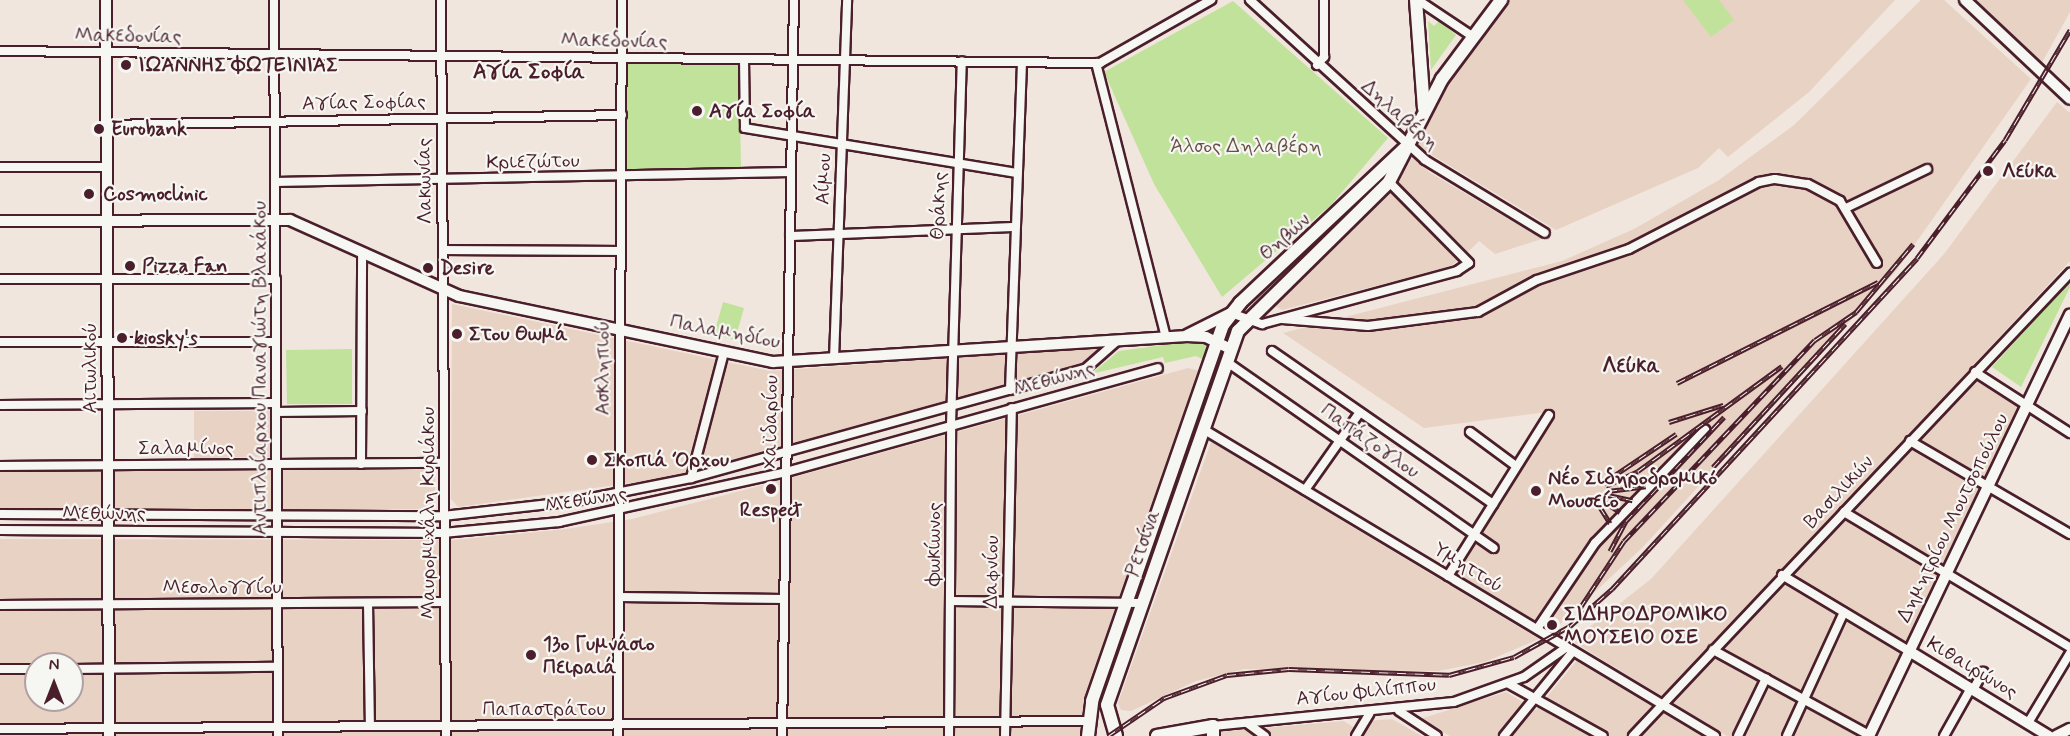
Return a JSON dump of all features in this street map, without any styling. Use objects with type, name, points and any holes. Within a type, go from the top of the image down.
[{"type":"main road","points":[[1417,0],[1424,108]]},
{"type":"main road","name":"Θηβών","points":[[1227,362],[1244,321],[1389,182],[1424,108],[1472,36],[1501,0]]},
{"type":"main road","name":"Θηβών","points":[[1207,370],[1216,341],[1231,313],[1408,146]]},
{"type":"main road","name":"Ρετσίνα","points":[[1116,736],[1107,705],[1227,362]]},
{"type":"main road","name":"Ρετσίνα","points":[[1088,736],[1088,721],[1126,602],[1207,370]]},
{"type":"main road","name":"Αγίου Φιλίππου","points":[[1157,736],[1213,731]]},
{"type":"street","name":"Αιτωλικού","points":[[105,0],[109,732]]},
{"type":"street","name":"Αντιπλοίαρχου Παναγιώτη Βλαχάκου","points":[[274,0],[278,731]]},
{"type":"street","name":"Λακωνίας","points":[[441,0],[442,290]]},
{"type":"street","name":"Ασκληπιού","points":[[618,736],[622,0]]},
{"type":"street","name":"Χαϊδαρίου","points":[[782,736],[794,0]]},
{"type":"street","name":"Αίμου","points":[[834,359],[847,0]]},
{"type":"street","name":"Μακεδονίας","points":[[0,51],[1096,63],[1211,0]]},
{"type":"street","name":"Δηλαβέρη","points":[[1250,0],[1317,65],[1408,146],[1545,233]]},
{"type":"street","points":[[1317,65],[1324,57],[1324,0]]},
{"type":"street","points":[[1417,0],[1472,36]]},
{"type":"street","points":[[1965,0],[2070,99]]},
{"type":"street","points":[[744,59],[745,128],[842,147],[1017,172]]},
{"type":"street","name":"Θράκης","points":[[952,351],[954,229],[962,61]]},
{"type":"street","points":[[1010,390],[1022,62]]},
{"type":"street","points":[[1096,63],[1166,337]]},
{"type":"street","name":"Αγίας Σοφίας","points":[[106,125],[622,115]]},
{"type":"street","points":[[0,167],[106,167]]},
{"type":"street","points":[[1846,208],[1927,169]]},
{"type":"street","name":"Κριεζώτου","points":[[275,183],[621,178],[791,172]]},
{"type":"street","points":[[1282,319],[1457,271],[1469,263],[1389,182]]},
{"type":"street","points":[[1231,313],[1244,321],[1282,319],[1368,326],[1478,312],[1537,280],[1638,245],[1759,182],[1808,184],[1846,208],[1877,263]]},
{"type":"street","points":[[0,221],[275,218]]},
{"type":"street","name":"Παλαμηδίου","points":[[275,218],[362,252],[442,290],[724,352],[788,362],[1187,336],[1216,341],[1231,349]]},
{"type":"street","points":[[790,237],[1016,227]]},
{"type":"street","points":[[443,250],[621,251]]},
{"type":"street","points":[[361,464],[362,252]]},
{"type":"street","name":"Βασιλικών","points":[[1633,736],[1782,575],[2070,273]]},
{"type":"street","points":[[0,279],[276,279]]},
{"type":"street","name":"Μαυρομιχάλη Κυριάκου","points":[[442,290],[446,736]]},
{"type":"street","name":"Παλαμηδίου","points":[[1187,336],[1231,313]]},
{"type":"street","name":"Δημητρίου Μουτσοπούλου","points":[[1869,736],[2070,317]]},
{"type":"street","name":"Μεθώνης","points":[[0,514],[278,519],[443,516],[619,494],[787,453],[1085,369],[1117,341]]},
{"type":"street","points":[[0,342],[276,342]]},
{"type":"street","name":"Φωκίωνος","points":[[949,736],[952,351]]},
{"type":"street","points":[[1272,351],[1493,504]]},
{"type":"street","points":[[691,478],[724,352]]},
{"type":"street","name":"Παπάζογλου","points":[[1227,362],[1494,548]]},
{"type":"street","name":"Μεθώνης","points":[[0,530],[443,533],[619,513],[786,472],[951,424],[1158,368]]},
{"type":"street","points":[[1975,372],[2070,433]]},
{"type":"street","points":[[0,405],[362,411]]},
{"type":"street","name":"Δαφνίου","points":[[1005,736],[1012,408]]},
{"type":"street","points":[[1305,490],[1360,412]]},
{"type":"street","points":[[1448,576],[1549,415]]},
{"type":"street","name":"Υμηττού","points":[[1203,429],[1715,736]]},
{"type":"street","points":[[1538,629],[1595,543],[1705,430]]},
{"type":"street","points":[[1470,432],[1516,466]]},
{"type":"street","points":[[1910,441],[2070,534]]},
{"type":"street","name":"Σαλαμίνος","points":[[0,466],[444,463]]},
{"type":"street","points":[[1844,512],[2070,647]]},
{"type":"street","name":"Κιθαιρώνος","points":[[1782,575],[2049,736]]},
{"type":"street","points":[[619,597],[784,599]]},
{"type":"street","points":[[950,601],[1143,603]]},
{"type":"street","name":"Μεσολογγίου","points":[[0,604],[445,602]]},
{"type":"street","points":[[368,603],[370,726]]},
{"type":"street","points":[[1787,736],[1844,612]]},
{"type":"street","points":[[1504,736],[1536,699],[1570,649]]},
{"type":"street","name":"Αγίου Φιλίππου","points":[[1213,731],[1247,723],[1399,711],[1454,702],[1509,684],[1570,649]]},
{"type":"street","points":[[1713,650],[1869,736]]},
{"type":"street","points":[[2028,723],[2070,653]]},
{"type":"street","points":[[84,669],[277,667]]},
{"type":"street","points":[[0,669],[24,669]]},
{"type":"street","points":[[1944,736],[1983,672]]},
{"type":"street","points":[[1738,736],[1766,678]]},
{"type":"street","points":[[1509,684],[1603,736]]},
{"type":"street","points":[[1399,711],[1437,736]]},
{"type":"street","points":[[1356,736],[1369,714]]},
{"type":"street","name":"Παπαστράτου","points":[[0,729],[109,732],[278,731],[370,726],[1088,721]]},
{"type":"street","points":[[1247,723],[1265,736]]},
{"type":"street","points":[[2056,736],[2070,729]]},
{"type":"shaded area","points":[[1510,0],[1895,0],[1809,92],[1728,157],[1719,148],[1698,168],[1556,230],[1417,146],[1454,74]]},
{"type":"shaded area","points":[[1921,0],[1944,0],[2031,79],[1896,271],[1642,548],[1553,631],[1458,574],[1555,411],[1424,428],[1283,333],[1562,261],[1634,229],[1719,180],[1794,125]]},
{"type":"shaded area","points":[[1967,0],[2070,0],[2070,12],[2040,66]]},
{"type":"shaded area","points":[[2057,102],[2070,113],[2070,261],[1966,373],[2019,408],[1862,736],[1727,736],[1572,641],[1651,579],[1944,254]]},
{"type":"shaded area","points":[[1412,158],[1429,172],[1542,239],[1495,254],[1479,241],[1468,252],[1398,183]]},
{"type":"shaded area","points":[[1391,193],[1458,260],[1450,267],[1282,310],[1275,306]]},
{"type":"shaded area","points":[[452,304],[770,371],[1103,347],[1080,367],[688,475],[458,507],[451,499]]},
{"type":"shaded area","points":[[1188,368],[1200,371],[1084,709],[1081,736],[0,736],[0,539],[453,540],[566,529],[632,519],[798,476]]},
{"type":"shaded area","points":[[194,411],[273,411],[274,457],[194,458]]},
{"type":"shaded area","points":[[1211,442],[1539,639],[1485,662],[1438,671],[1244,669],[1196,681],[1131,711],[1121,710],[1118,703]]},
{"type":"shaded area","points":[[435,467],[435,509],[0,510],[0,471]]},
{"type":"shaded area","points":[[1578,659],[1703,736],[1450,736],[1420,719],[1506,692],[1536,710]]},
{"type":"shaded area","points":[[1392,719],[1422,736],[1360,736],[1368,721]]},
{"type":"shaded area","points":[[1344,721],[1353,727],[1348,736],[1171,736]]},
{"type":"green space","points":[[1683,0],[1719,0],[1734,20],[1711,37]]},
{"type":"green space","name":"Άλσος Δηλαβέρη","points":[[1233,1],[1388,138],[1331,205],[1222,297],[1154,184],[1104,72]]},
{"type":"green space","points":[[1428,21],[1434,26],[1439,21],[1456,35],[1431,70]]},
{"type":"green space","points":[[627,61],[739,61],[741,167],[627,170]]},
{"type":"green space","points":[[2069,282],[2070,287],[2021,387],[1992,367]]},
{"type":"green space","points":[[723,302],[744,308],[735,340],[714,334]]},
{"type":"green space","points":[[1200,340],[1208,349],[1204,360],[1196,356],[1165,363],[1163,357],[1091,374],[1119,351]]},
{"type":"green space","points":[[352,349],[352,404],[287,404],[286,350]]},
{"type":"railway","points":[[1108,736],[1164,698],[1227,675],[1289,669],[1449,675],[1514,657],[1570,626],[1612,589],[1917,258],[2005,140],[2070,30]]},
{"type":"railway","points":[[1580,608],[1624,541],[1815,340],[1856,312],[1913,244]]},
{"type":"railway","points":[[1677,383],[1878,282]]},
{"type":"railway","points":[[1713,467],[1845,324]]},
{"type":"railway","points":[[1606,486],[1638,471],[1782,366]]},
{"type":"railway","points":[[1669,422],[1723,405]]},
{"type":"railway","points":[[1610,551],[1626,521],[1724,417]]},
{"type":"railway","points":[[1609,479],[1676,434]]},
{"type":"railway","points":[[1608,491],[1646,486]]},
{"type":"railway","points":[[1608,495],[1632,500]]},
{"type":"railway","points":[[1605,502],[1620,512]]},
{"type":"railway","points":[[1600,507],[1610,523]]},
{"type":"place","name":"ΙΩΑΝΝΗΣ ΦΩΤΕΙΝΙΑΣ","points":[[126,65]]},
{"type":"place","name":"Αγία Σοφία","points":[[697,111]]},
{"type":"place","name":"Eurobank","points":[[99,129]]},
{"type":"place","name":"Λεύκα","points":[[1988,171]]},
{"type":"place","name":"Cosmoclinic","points":[[89,194]]},
{"type":"place","name":"Pizza Fan","points":[[130,266]]},
{"type":"place","name":"Desire","points":[[428,268]]},
{"type":"place","name":"Στου Θωμά","points":[[457,334]]},
{"type":"place","name":"kiosky's","points":[[122,338]]},
{"type":"place","name":"Σκοπιά Όρχου","points":[[592,460]]},
{"type":"place","name":"Respect","points":[[771,489]]},
{"type":"place","name":"Νέο Σιδηροδρομικό Μουσείο","points":[[1536,491]]},
{"type":"place","name":"ΣΙΔΗΡΟΔΡΟΜΙΚΟ ΜΟΥΣΕΙΟ ΟΣΕ","points":[[1552,625]]},
{"type":"place","name":"13ο Γυμνάσιο Πειραιά","points":[[531,655]]},
{"type":"district","name":"Αγία Σοφία","points":[[529,72]]},
{"type":"district","name":"Λεύκα","points":[[1631,366]]}]
